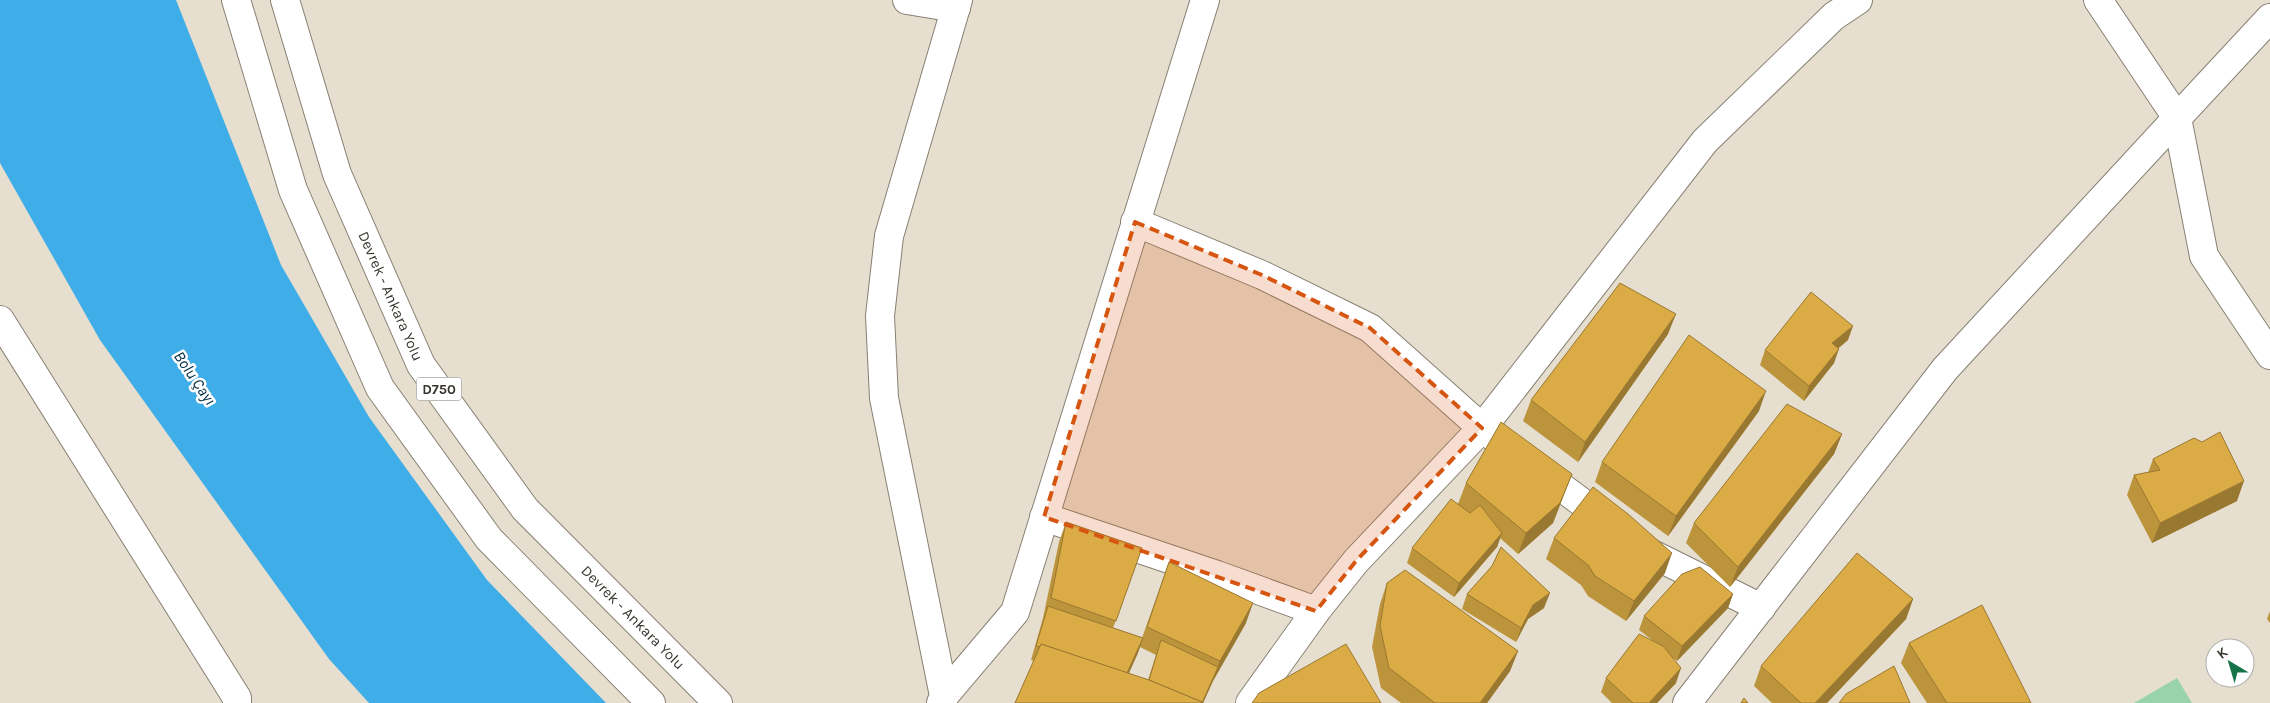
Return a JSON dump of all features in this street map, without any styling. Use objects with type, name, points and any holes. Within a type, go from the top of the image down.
[{"type":"main road","name":"D750","points":[[236,0],[293,190],[380,388],[489,540],[651,703]]},
{"type":"main road","name":"Devrek - Ankara Yolu","points":[[285,0],[338,174],[421,365],[525,509],[718,703]]},
{"type":"main road","points":[[907,0],[957,4],[889,236],[880,316],[884,398],[943,700]]},
{"type":"main road","points":[[943,700],[1015,612],[1205,0]]},
{"type":"main road","points":[[1250,703],[1316,611],[1356,560],[1482,428],[1705,141],[1834,16],[1858,0]]},
{"type":"main road","points":[[2098,0],[2177,118],[2204,256],[2270,355]]},
{"type":"main road","points":[[1687,703],[1945,369],[2270,18]]},
{"type":"main road","points":[[1135,222],[1262,274],[1370,328],[1482,428],[1650,554],[1761,608]]},
{"type":"main road","points":[[0,320],[237,698],[237,703]]},
{"type":"main road","points":[[1044,517],[1217,575],[1316,611]]},
{"type":"highlighted area","points":[[1135,222],[1262,275],[1370,328],[1482,428],[1356,561],[1316,611],[1044,517]]},
{"type":"green space","points":[[2177,678],[2192,703],[2134,703]]},
{"type":"water","name":"Bolu Çayı","points":[[0,0],[176,0],[281,265],[369,417],[487,580],[606,703],[369,703],[329,659],[100,340],[0,163]]},
{"type":"building","points":[[1620,283],[1676,314],[1585,442],[1531,400]]},
{"type":"building","points":[[1811,292],[1853,326],[1832,343],[1839,349],[1809,386],[1765,350]]},
{"type":"building","points":[[1689,335],[1766,391],[1676,516],[1602,462]]},
{"type":"building","points":[[1787,404],[1842,434],[1738,567],[1694,523]]},
{"type":"building","points":[[1501,422],[1572,474],[1560,503],[1526,533],[1466,483]]},
{"type":"building","points":[[2220,432],[2244,481],[2160,523],[2134,475],[2160,470],[2153,459],[2194,438],[2202,442]]},
{"type":"building","points":[[1593,487],[1628,514],[1672,553],[1634,601],[1595,576],[1588,565],[1554,538]]},
{"type":"building","points":[[1451,499],[1470,513],[1480,505],[1502,533],[1459,583],[1412,548]]},
{"type":"building","points":[[1066,522],[1142,548],[1116,621],[1051,598]]},
{"type":"building","points":[[1501,547],[1550,593],[1533,605],[1521,628],[1467,594],[1492,566]]},
{"type":"building","points":[[1857,553],[1913,599],[1815,703],[1801,703],[1761,666]]},
{"type":"building","points":[[1169,562],[1253,603],[1220,661],[1147,627]]},
{"type":"building","points":[[1700,567],[1733,594],[1682,646],[1644,616],[1682,574]]},
{"type":"building","points":[[1405,570],[1518,651],[1480,703],[1435,703],[1389,668],[1380,626],[1387,583]]},
{"type":"building","points":[[1982,605],[2031,703],[1947,703],[1909,643]]},
{"type":"building","points":[[1048,606],[1143,638],[1127,673],[1041,644],[1040,647],[1036,646]]},
{"type":"building","points":[[1639,634],[1663,646],[1681,668],[1649,703],[1633,703],[1606,678]]},
{"type":"building","points":[[1161,640],[1218,667],[1202,703],[1149,680]]},
{"type":"building","points":[[1041,644],[1149,680],[1202,702],[1015,703]]},
{"type":"building","points":[[1346,644],[1381,703],[1252,703],[1259,693]]},
{"type":"building","points":[[1894,666],[1910,703],[1839,703],[1846,694]]},
{"type":"building","points":[[1744,698],[1748,703],[1741,703]]}]
